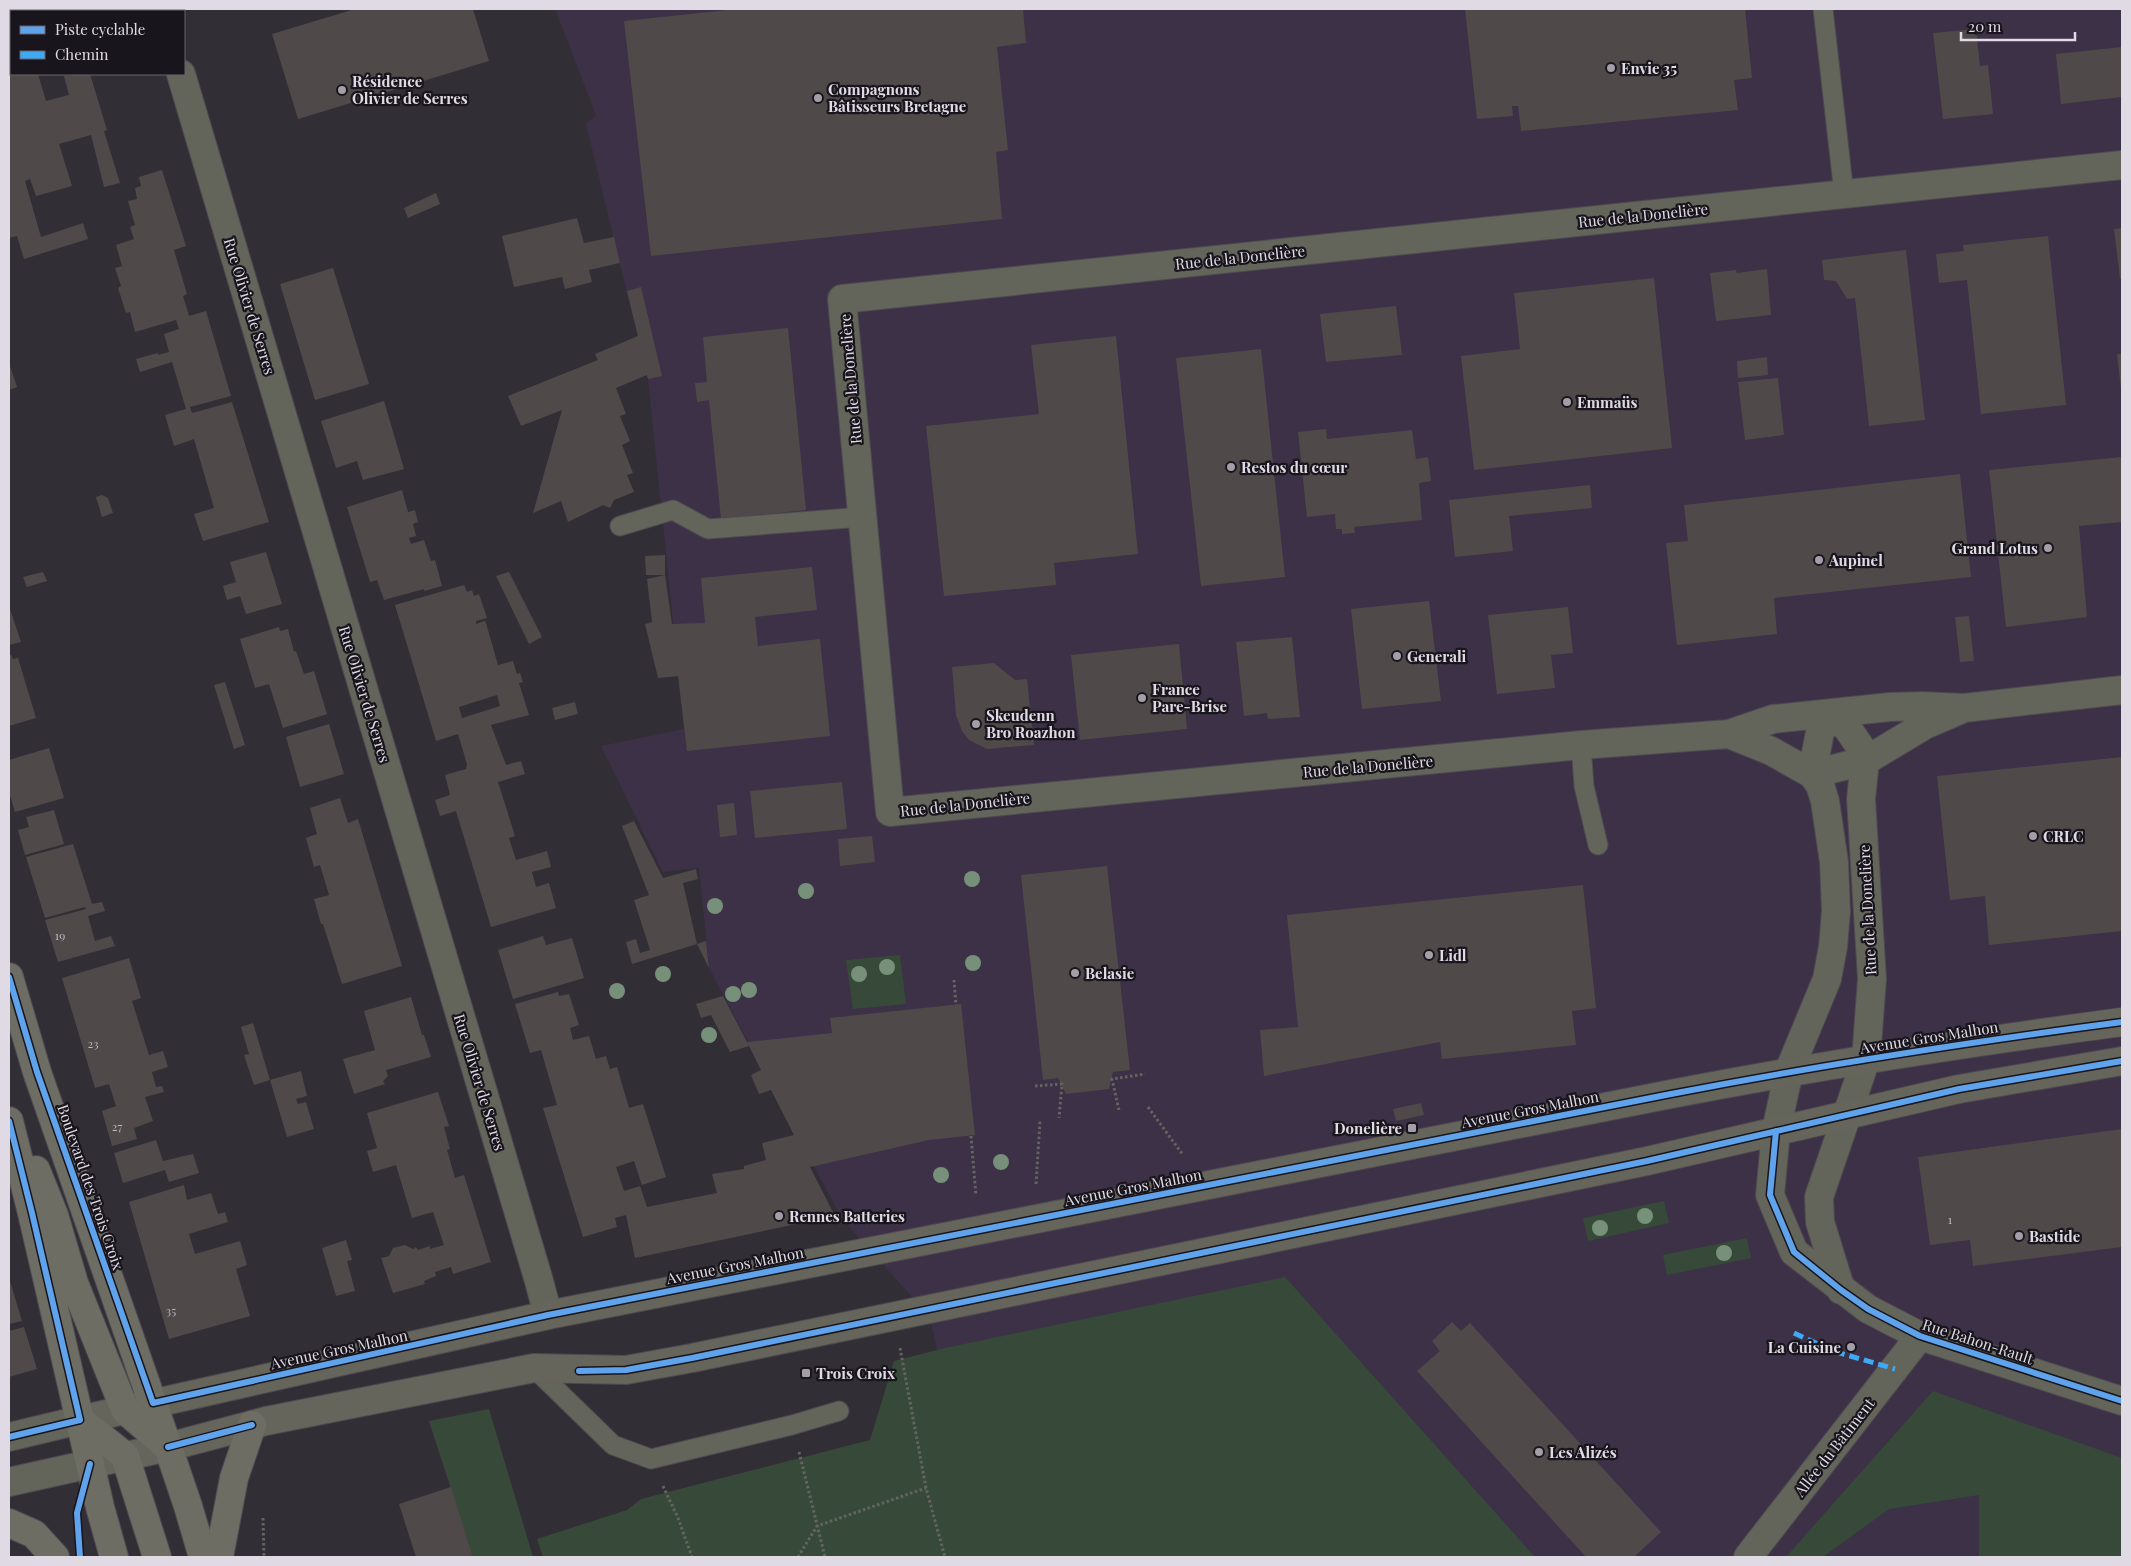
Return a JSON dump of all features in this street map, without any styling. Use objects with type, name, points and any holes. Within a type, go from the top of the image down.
[{"type":"main road","name":"Boulevard des Trois Croix","points":[[9,977],[37,1072],[168,1447],[203,1557]]},
{"type":"main road","name":"Avenue Gros Malhon","points":[[80,1420],[548,1315],[1789,1071],[1959,1044],[2122,1022]]},
{"type":"main road","points":[[90,1464],[168,1447],[252,1425],[534,1368],[626,1370],[692,1358],[1655,1159],[1959,1089],[2122,1061]]},
{"type":"main road","points":[[9,1104],[54,1215],[74,1283],[124,1410],[168,1447]]},
{"type":"main road","points":[[9,1121],[90,1464],[114,1557]]},
{"type":"main road","points":[[80,1420],[125,1456],[157,1557]]},
{"type":"main road","points":[[219,1557],[234,1478],[252,1425]]},
{"type":"main road","points":[[9,1523],[34,1534],[55,1557]]},
{"type":"street","name":"Rue Olivier de Serres","points":[[181,75],[548,1315]]},
{"type":"street","name":"Rue de la Donelière","points":[[2122,165],[842,299],[890,812],[1581,745],[1729,734],[1773,719],[1832,713],[1922,706],[1964,708],[2122,690]]},
{"type":"street","name":"Rue de la Donelière","points":[[1812,774],[1865,761],[1925,725],[1964,708]]},
{"type":"street","points":[[1812,774],[1820,732],[1832,713],[1848,729],[1859,745],[1865,761]]},
{"type":"street","name":"Rue de la Donelière","points":[[1729,734],[1771,751],[1812,774],[1820,785],[1825,801],[1834,862],[1836,911],[1833,947],[1827,979],[1789,1071]]},
{"type":"street","name":"Rue de la Donelière","points":[[1846,1115],[1866,1059],[1872,979],[1860,799],[1865,761]]},
{"type":"street","name":"Rue Bahon-Rault","points":[[1789,1071],[1776,1131],[1770,1195],[1794,1252],[1868,1309],[1920,1336],[2122,1401]]},
{"type":"street","points":[[1841,1290],[1820,1222],[1819,1196],[1846,1115]]},
{"type":"street","name":"Allée du Bâtiment","points":[[1748,1557],[1920,1336]]},
{"type":"street","name":"Avenue Gros Malhon","points":[[9,1437],[80,1420]]},
{"type":"street","points":[[9,1482],[90,1464]]},
{"type":"lane","points":[[1823,9],[1844,194]]},
{"type":"lane","points":[[620,526],[673,510],[708,529],[863,517]]},
{"type":"lane","points":[[1581,745],[1584,786],[1598,845]]},
{"type":"lane","points":[[534,1368],[613,1445],[651,1459],[792,1425],[839,1411]]},
{"type":"path","points":[[954,980],[956,1005]]},
{"type":"path","points":[[1119,1110],[1112,1079],[1145,1074]]},
{"type":"path","points":[[1035,1086],[1062,1084],[1059,1118]]},
{"type":"path","points":[[1148,1107],[1206,1185]]},
{"type":"path","points":[[1033,1219],[1040,1120]]},
{"type":"path","points":[[971,1136],[980,1229]]},
{"type":"path","points":[[894,1316],[926,1488],[945,1557]]},
{"type":"path","points":[[792,1425],[825,1557]]},
{"type":"path","points":[[651,1459],[678,1518],[692,1557]]},
{"type":"path","points":[[798,1557],[817,1526],[926,1488]]},
{"type":"shaded area","points":[[9,9],[91,9],[10,10],[9,40]]},
{"type":"shaded area","points":[[555,9],[2122,9],[2122,1557],[981,1557],[930,1317],[842,1219],[709,968],[699,868],[663,872],[601,746],[684,729],[648,379],[586,124],[596,115]]},
{"type":"green space","points":[[900,955],[906,1004],[853,1009],[846,960]]},
{"type":"green space","points":[[1664,1201],[1669,1223],[1588,1241],[1583,1218]]},
{"type":"green space","points":[[1747,1238],[1751,1258],[1667,1275],[1663,1255]]},
{"type":"green space","points":[[1285,1277],[1535,1557],[543,1557],[537,1539],[627,1510],[641,1499],[870,1440],[894,1361],[945,1348]]},
{"type":"green space","points":[[1933,1391],[2122,1458],[2122,1557],[1979,1557],[1979,1495],[1889,1509],[1823,1557],[1786,1557]]},
{"type":"green space","points":[[489,1409],[533,1557],[473,1557],[429,1421]]},
{"type":"building","name":"Résidence Olivier de Serres","points":[[355,9],[473,9],[489,61],[298,119],[272,34]]},
{"type":"building","name":"Compagnons Bâtisseurs Bretagne","points":[[737,9],[1023,9],[1026,43],[997,47],[1008,150],[996,152],[1002,219],[651,256],[624,21]]},
{"type":"building","name":"Envie 35","points":[[1465,9],[1745,9],[1752,78],[1734,80],[1738,110],[1521,131],[1518,106],[1512,106],[1513,116],[1477,119]]},
{"type":"building","points":[[1976,29],[1980,66],[1988,65],[1993,114],[1943,119],[1933,33]]},
{"type":"building","points":[[2122,47],[2122,97],[2061,104],[2056,54]]},
{"type":"building","points":[[9,74],[38,75],[46,101],[69,95],[64,76],[90,75],[107,130],[104,131],[120,183],[104,187],[91,135],[59,144],[72,186],[36,196],[30,179],[25,181],[41,237],[83,223],[88,239],[24,259],[17,236],[9,238]]},
{"type":"building","points":[[162,170],[186,246],[174,250],[187,294],[183,296],[189,316],[206,311],[231,396],[190,407],[192,413],[232,402],[269,522],[203,541],[194,514],[214,508],[194,439],[174,446],[165,415],[186,409],[172,362],[140,372],[136,359],[169,352],[164,334],[179,329],[176,320],[135,332],[130,312],[126,313],[118,288],[121,286],[115,268],[122,266],[116,245],[134,239],[130,227],[135,225],[128,201],[137,199],[135,188],[141,186],[139,177]]},
{"type":"building","points":[[436,193],[440,204],[408,218],[404,208]]},
{"type":"building","points":[[577,218],[584,243],[614,237],[620,263],[589,270],[592,282],[565,289],[562,277],[514,287],[502,236]]},
{"type":"building","points":[[2122,228],[2122,279],[2120,279],[2114,229]]},
{"type":"building","points":[[2048,236],[2066,405],[1981,414],[1967,280],[1939,283],[1936,254],[1964,251],[1963,245]]},
{"type":"building","points":[[1906,250],[1925,420],[1869,426],[1855,298],[1847,299],[1836,281],[1824,280],[1822,260]]},
{"type":"building","points":[[333,268],[369,384],[315,400],[280,284]]},
{"type":"building","points":[[1767,269],[1771,315],[1716,321],[1710,273],[1736,270],[1737,273]]},
{"type":"building","name":"Emmaüs","points":[[1654,278],[1672,448],[1474,470],[1461,356],[1520,349],[1514,293]]},
{"type":"building","points":[[641,287],[662,376],[648,379],[647,375],[616,388],[626,414],[620,416],[630,441],[622,445],[633,473],[627,475],[634,492],[614,500],[610,508],[603,505],[568,522],[561,501],[533,513],[562,410],[521,426],[508,396],[598,360],[595,354],[638,336],[627,291]]},
{"type":"building","points":[[1396,306],[1402,355],[1326,362],[1320,314]]},
{"type":"building","points":[[788,328],[806,510],[721,519],[709,400],[697,402],[695,383],[707,382],[703,337]]},
{"type":"building","points":[[1116,336],[1138,554],[1054,563],[1056,585],[944,596],[926,426],[1039,414],[1031,345]]},
{"type":"building","name":"Restos du cœur","points":[[1261,349],[1285,577],[1201,586],[1176,358]]},
{"type":"building","points":[[2117,354],[2122,354],[2122,389],[2121,389]]},
{"type":"building","points":[[1767,357],[1768,375],[1738,378],[1737,361]]},
{"type":"building","points":[[9,363],[17,387],[9,390]]},
{"type":"building","points":[[1778,378],[1784,435],[1745,440],[1738,382]]},
{"type":"building","points":[[384,401],[404,469],[363,480],[357,461],[336,468],[321,421]]},
{"type":"building","points":[[1326,429],[1327,439],[1412,430],[1416,459],[1428,457],[1431,481],[1419,483],[1422,520],[1354,527],[1355,533],[1342,534],[1342,529],[1336,529],[1335,514],[1307,517],[1298,432]]},
{"type":"building","points":[[2122,457],[2122,522],[2079,526],[2087,617],[2006,627],[1989,470]]},
{"type":"building","name":"Aupinel","points":[[1960,474],[1971,577],[1774,598],[1777,634],[1677,645],[1666,543],[1688,541],[1684,505]]},
{"type":"building","points":[[1590,485],[1592,508],[1509,516],[1513,551],[1455,557],[1449,500]]},
{"type":"building","points":[[402,490],[408,512],[415,510],[418,522],[413,524],[416,536],[409,538],[411,544],[424,540],[431,561],[435,560],[442,586],[384,600],[377,580],[370,582],[347,507]]},
{"type":"building","points":[[102,495],[108,498],[113,513],[102,517],[96,497]]},
{"type":"building","points":[[266,552],[282,604],[246,614],[240,596],[227,600],[223,586],[236,582],[230,562]]},
{"type":"building","points":[[665,555],[665,575],[646,575],[645,556]]},
{"type":"building","points":[[812,567],[817,610],[755,617],[758,646],[820,639],[830,736],[687,751],[678,676],[658,678],[645,624],[652,622],[647,579],[665,575],[672,624],[705,623],[701,578]]},
{"type":"building","points":[[43,572],[47,581],[27,587],[23,577]]},
{"type":"building","points":[[509,572],[542,637],[529,644],[496,576]]},
{"type":"building","points":[[464,585],[467,592],[472,590],[474,596],[479,594],[487,618],[476,621],[476,624],[485,621],[498,665],[513,661],[517,674],[520,673],[523,682],[519,683],[529,715],[491,725],[506,765],[521,761],[525,774],[498,782],[515,836],[509,838],[516,860],[547,851],[551,867],[532,872],[536,887],[549,883],[556,908],[491,927],[456,811],[440,816],[435,800],[450,795],[445,775],[466,769],[467,764],[458,734],[436,741],[395,605]],"holes":[[[497,695],[500,706],[462,718],[459,707]]]},
{"type":"building","points":[[1429,601],[1441,701],[1362,709],[1351,609]]},
{"type":"building","points":[[9,606],[21,642],[9,645]]},
{"type":"building","points":[[1568,607],[1573,653],[1551,655],[1555,688],[1497,694],[1488,615]]},
{"type":"building","points":[[1969,616],[1974,661],[1960,662],[1955,617]]},
{"type":"building","points":[[279,627],[280,631],[288,629],[294,652],[296,651],[304,674],[314,671],[327,714],[283,728],[269,684],[255,688],[240,639]]},
{"type":"building","points":[[1292,637],[1300,717],[1268,719],[1267,713],[1244,716],[1236,642]]},
{"type":"building","points":[[1179,644],[1187,729],[1080,740],[1071,655]]},
{"type":"building","points":[[9,655],[13,659],[18,658],[36,718],[9,726]]},
{"type":"building","points":[[994,663],[1015,680],[1027,679],[1034,745],[987,749],[969,740],[962,731],[956,715],[952,667]]},
{"type":"building","points":[[225,682],[245,745],[234,749],[214,685]]},
{"type":"building","points":[[575,702],[578,714],[555,720],[552,708]]},
{"type":"building","points":[[329,724],[344,774],[300,787],[286,737]]},
{"type":"building","points":[[49,748],[64,798],[15,812],[9,792],[9,760]]},
{"type":"building","name":"CRLC","points":[[2122,757],[2122,931],[1989,945],[1985,896],[1950,900],[1937,776]]},
{"type":"building","points":[[842,782],[847,829],[755,838],[750,791]]},
{"type":"building","points":[[340,798],[348,823],[358,819],[402,966],[342,984],[314,899],[329,895],[320,865],[314,867],[306,838],[317,834],[310,808]]},
{"type":"building","points":[[734,803],[737,835],[720,837],[717,805]]},
{"type":"building","points":[[54,810],[64,844],[25,855],[18,830],[29,827],[26,817]]},
{"type":"building","points":[[634,821],[663,878],[696,869],[698,879],[683,883],[697,944],[632,964],[626,942],[636,939],[640,953],[650,950],[634,900],[649,895],[622,826]]},
{"type":"building","points":[[872,836],[875,862],[840,866],[838,839]]},
{"type":"building","points":[[73,844],[92,904],[102,902],[105,911],[88,916],[95,941],[111,936],[115,946],[58,962],[45,920],[86,909],[85,907],[45,918],[26,857]]},
{"type":"building","name":"Belasie","points":[[1107,866],[1130,1070],[1113,1072],[1109,1089],[1066,1094],[1058,1078],[1043,1080],[1021,875]]},
{"type":"building","name":"Lidl","points":[[1583,885],[1596,1008],[1572,1011],[1576,1045],[1442,1059],[1440,1042],[1264,1076],[1260,1030],[1298,1027],[1287,915]]},
{"type":"building","points":[[543,936],[546,945],[572,938],[584,978],[513,999],[498,950]]},
{"type":"building","points":[[706,941],[709,968],[697,944]]},
{"type":"building","points":[[129,958],[141,998],[132,1001],[149,1055],[163,1051],[168,1067],[152,1072],[156,1087],[162,1086],[164,1092],[145,1097],[153,1121],[134,1128],[137,1139],[112,1146],[102,1111],[116,1106],[109,1084],[95,1088],[62,978]]},
{"type":"building","points":[[558,992],[559,996],[569,994],[579,1025],[570,1028],[573,1040],[589,1036],[596,1059],[606,1056],[610,1069],[617,1067],[629,1108],[643,1104],[666,1177],[642,1185],[634,1161],[616,1167],[624,1191],[640,1186],[647,1207],[717,1193],[712,1174],[744,1169],[744,1166],[766,1160],[762,1143],[794,1135],[771,1090],[759,1094],[751,1075],[761,1070],[749,1046],[730,1052],[711,1015],[701,1018],[696,1004],[723,996],[747,1042],[832,1033],[830,1018],[961,1004],[975,1135],[929,1140],[810,1167],[835,1216],[635,1258],[626,1215],[615,1218],[617,1227],[583,1237],[543,1108],[557,1105],[541,1050],[530,1053],[515,1004]]},
{"type":"building","points":[[411,997],[422,1035],[424,1035],[431,1057],[386,1070],[388,1076],[383,1081],[385,1084],[354,1094],[343,1059],[375,1050],[364,1011]]},
{"type":"building","points":[[253,1023],[270,1080],[254,1085],[244,1055],[249,1054],[241,1027]]},
{"type":"building","points":[[301,1071],[307,1096],[296,1099],[298,1104],[306,1102],[314,1129],[287,1137],[270,1080]]},
{"type":"building","points":[[438,1092],[449,1126],[444,1127],[450,1149],[447,1150],[455,1178],[464,1175],[491,1262],[453,1274],[451,1267],[435,1272],[436,1276],[424,1281],[425,1284],[393,1293],[381,1258],[389,1256],[393,1248],[405,1245],[413,1249],[416,1247],[418,1250],[430,1246],[430,1249],[444,1245],[433,1212],[412,1218],[396,1165],[373,1172],[367,1151],[377,1148],[367,1113]]},
{"type":"building","points":[[1421,1103],[1424,1115],[1396,1121],[1393,1109]]},
{"type":"building","points":[[2122,1129],[2122,1247],[1973,1266],[1970,1240],[1930,1245],[1918,1157]]},
{"type":"building","points":[[156,1140],[163,1161],[193,1154],[199,1173],[169,1182],[165,1170],[123,1183],[114,1153]]},
{"type":"building","points":[[184,1185],[187,1200],[211,1193],[218,1214],[225,1212],[228,1222],[189,1234],[195,1254],[240,1241],[247,1265],[236,1269],[250,1316],[169,1339],[129,1202]]},
{"type":"building","points":[[346,1240],[352,1260],[347,1261],[355,1291],[336,1296],[322,1248]]},
{"type":"building","points":[[9,1278],[22,1321],[9,1324]]},
{"type":"building","name":"Les Alizés","points":[[1452,1322],[1461,1331],[1470,1323],[1661,1532],[1634,1557],[1586,1557],[1417,1371],[1440,1351],[1432,1341]]},
{"type":"building","points":[[24,1327],[37,1369],[9,1377],[9,1331]]},
{"type":"building","points":[[451,1487],[473,1557],[416,1557],[399,1504]]},
{"type":"marked path","points":[[1794,1333],[1833,1351],[1895,1369]]},
{"type":"cycle path","points":[[9,977],[37,1072],[153,1403],[548,1315],[1671,1094],[1896,1055],[2122,1022]]},
{"type":"cycle path","points":[[579,1371],[626,1370],[692,1358],[1647,1161],[1959,1089],[2122,1061]]},
{"type":"cycle path","points":[[9,1121],[80,1420],[9,1437]]},
{"type":"cycle path","points":[[1776,1131],[1770,1195],[1794,1252],[1841,1290],[1868,1309],[1920,1336],[2122,1401]]},
{"type":"cycle path","points":[[168,1447],[252,1425]]},
{"type":"cycle path","points":[[80,1557],[77,1513],[90,1464]]},
{"type":"place","name":"Envie 35","points":[[1611,68]]},
{"type":"place","name":"Résidence Olivier de Serres","points":[[342,90]]},
{"type":"place","name":"Compagnons Bâtisseurs Bretagne","points":[[818,98]]},
{"type":"place","name":"Emmaüs","points":[[1567,402]]},
{"type":"place","name":"Restos du cœur","points":[[1231,467]]},
{"type":"place","name":"Grand Lotus","points":[[2048,548]]},
{"type":"place","name":"Aupinel","points":[[1819,560]]},
{"type":"place","name":"Generali","points":[[1397,656]]},
{"type":"place","name":"France Pare-Brise","points":[[1142,698]]},
{"type":"place","name":"Skeudenn Bro Roazhon","points":[[976,724]]},
{"type":"place","name":"CRLC","points":[[2033,836]]},
{"type":"place","name":"Lidl","points":[[1429,955]]},
{"type":"place","name":"Belasie","points":[[1075,973]]},
{"type":"place","name":"Donelière","points":[[1412,1128]]},
{"type":"place","name":"Rennes Batteries","points":[[779,1216]]},
{"type":"place","name":"Bastide","points":[[2019,1236]]},
{"type":"place","name":"La Cuisine","points":[[1851,1347]]},
{"type":"place","name":"Trois Croix","points":[[806,1373]]},
{"type":"place","name":"Les Alizés","points":[[1539,1452]]}]
